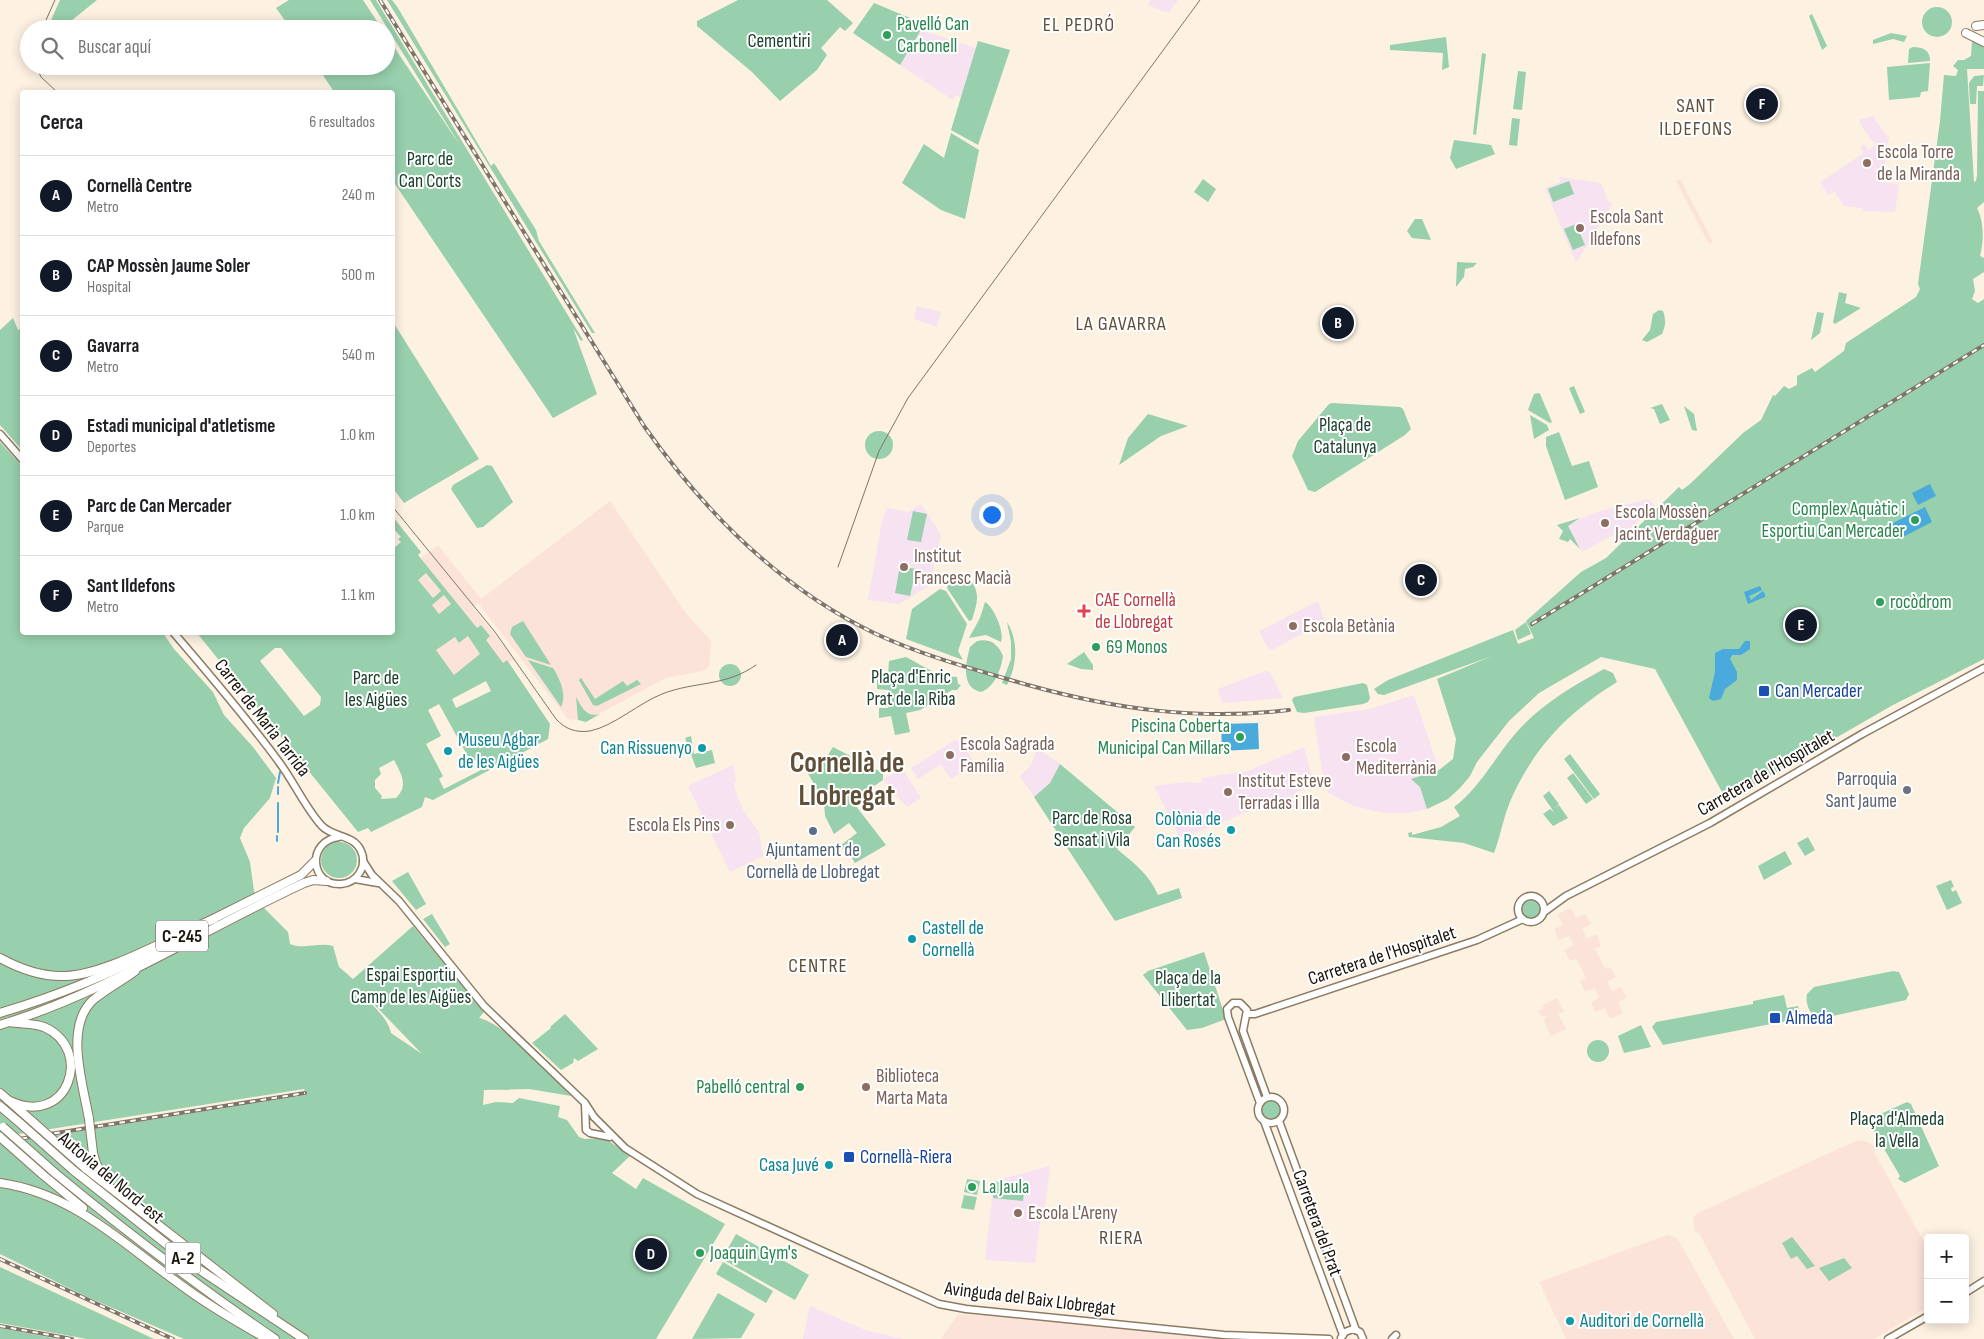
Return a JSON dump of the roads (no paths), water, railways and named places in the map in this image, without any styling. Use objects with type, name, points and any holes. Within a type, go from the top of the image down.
[{"type":"highway","points":[[1966,33],[1984,42]]},
{"type":"highway","name":"C-245","points":[[0,1013],[44,1000],[106,975],[301,875],[316,862]]},
{"type":"highway","name":"C-245","points":[[0,1025],[74,999],[135,971],[304,882],[313,880],[326,881]]},
{"type":"highway","points":[[0,958],[20,968],[39,974],[64,976],[81,974],[127,958],[214,919]]},
{"type":"highway","points":[[115,1193],[101,1172],[93,1153],[78,1054],[79,1023],[94,999],[135,971]]},
{"type":"highway","points":[[8,1100],[26,1107],[50,1103],[67,1086],[71,1072],[69,1055],[57,1036],[38,1025],[10,1022]]},
{"type":"highway","points":[[0,1093],[115,1193],[305,1339]]},
{"type":"highway","name":"Autovia del Nord-est","points":[[0,1106],[73,1170],[194,1266],[305,1339]]},
{"type":"highway","name":"Autovia del Nord-est","points":[[1,1125],[111,1220],[185,1276],[275,1339]]},
{"type":"highway","points":[[0,1137],[103,1225],[198,1297],[267,1339]]},
{"type":"highway","points":[[0,1183],[52,1196],[103,1225]]},
{"type":"main road","points":[[0,434],[20,457]]},
{"type":"main road","name":"Carrer de Maria Tarrida","points":[[176,635],[256,731],[293,781],[322,826]]},
{"type":"main road","name":"Carretera de l'Hospitalet","points":[[1541,902],[1550,902],[1566,896],[1702,827],[1878,725],[1983,670]]},
{"type":"main road","points":[[322,826],[339,837],[350,839],[361,851],[362,869],[355,879]]},
{"type":"main road","points":[[322,826],[322,844],[318,851],[316,862],[318,871],[326,881],[341,884],[355,879],[381,884]]},
{"type":"main road","points":[[322,844],[339,837]]},
{"type":"main road","points":[[363,861],[381,884],[399,901],[484,1006],[585,1103],[594,1117],[599,1120],[601,1126],[596,1133],[590,1133],[586,1130],[585,1103]]},
{"type":"main road","name":"Carretera de l'Hospitalet","points":[[1544,912],[1566,896]]},
{"type":"main road","points":[[1534,897],[1541,902],[1544,912],[1535,921],[1528,922],[1523,918],[1519,909],[1524,899],[1534,897]]},
{"type":"main road","name":"Carretera de l'Hospitalet","points":[[1246,1017],[1477,940],[1523,918]]},
{"type":"main road","points":[[1260,1104],[1227,1012],[1233,1004],[1243,1004],[1246,1017],[1243,1031],[1267,1097]]},
{"type":"main road","points":[[1231,1021],[1237,1023],[1246,1017]]},
{"type":"main road","points":[[1267,1097],[1276,1098],[1283,1104],[1284,1114],[1279,1120],[1272,1123],[1264,1121],[1258,1111],[1260,1104],[1267,1097]]},
{"type":"main road","points":[[586,1121],[594,1117]]},
{"type":"main road","name":"Carretera del Prat","points":[[1279,1120],[1356,1330],[1363,1339]]},
{"type":"main road","name":"Carretera del Prat","points":[[1264,1121],[1342,1337]]},
{"type":"main road","name":"Avinguda del Baix Llobregat","points":[[601,1126],[633,1153],[698,1194],[939,1304],[951,1307],[1224,1335],[1342,1337]]},
{"type":"main road","name":"Avinguda del Baix Llobregat","points":[[596,1133],[605,1134],[618,1140]]},
{"type":"main road","points":[[1969,1290],[1984,1281]]},
{"type":"main road","points":[[1888,1339],[1924,1318]]},
{"type":"main road","points":[[1342,1337],[1348,1330],[1356,1330]]},
{"type":"water","points":[[1930,484],[1936,496],[1918,505],[1912,493]]},
{"type":"water","points":[[1925,507],[1932,522],[1897,540],[1889,525]]},
{"type":"water","points":[[1760,586],[1762,590],[1749,596],[1751,600],[1763,591],[1765,597],[1748,604],[1744,592]]},
{"type":"water","points":[[1745,641],[1750,641],[1750,649],[1741,655],[1732,655],[1730,659],[1737,672],[1737,680],[1725,689],[1721,699],[1713,701],[1709,698],[1715,672],[1715,653],[1723,649],[1739,649]]},
{"type":"water","name":"Piscina Coberta Municipal Can Millars","points":[[1258,723],[1259,749],[1222,751],[1221,724]]},
{"type":"waterway","points":[[278,783],[280,772]]},
{"type":"waterway","points":[[278,787],[278,794]]},
{"type":"waterway","points":[[278,803],[278,832]]},
{"type":"waterway","points":[[277,836],[277,841]]},
{"type":"tram line","points":[[46,20],[55,0]]},
{"type":"tram line","points":[[838,567],[879,451],[908,398],[1200,0]]},
{"type":"tram line","points":[[40,75],[55,90]]},
{"type":"tram line","points":[[395,510],[495,632],[556,719],[567,728],[575,731],[590,731],[608,724],[662,694],[733,677],[756,665]]},
{"type":"railway","points":[[380,0],[392,20]]},
{"type":"railway","points":[[395,24],[644,426],[692,488],[718,517],[776,570],[807,594],[840,615],[874,633],[931,656],[1028,685],[1092,701],[1157,711],[1190,713],[1222,714],[1289,710]]},
{"type":"railway","points":[[1532,624],[1984,345]]},
{"type":"railway","points":[[0,1142],[305,1093]]},
{"type":"railway","points":[[0,1259],[173,1339]]},
{"type":"railway","points":[[0,1326],[72,1339]]},
{"type":"place","name":"Pavelló Can Carbonell","points":[[887,35]]},
{"type":"place","name":"Sant Ildefons","points":[[1762,104]]},
{"type":"place","name":"Escola Torre de la Miranda","points":[[1867,163]]},
{"type":"place","name":"Escola Sant Ildefons","points":[[1580,228]]},
{"type":"place","name":"CAP Mossèn Jaume Soler","points":[[1338,323]]},
{"type":"place","name":"Complex Aquàtic i Esportiu Can Mercader","points":[[1915,520]]},
{"type":"place","name":"Escola Mossèn Jacint Verdaguer","points":[[1605,523]]},
{"type":"place","name":"Institut Francesc Macià","points":[[904,567]]},
{"type":"place","name":"Gavarra","points":[[1421,580]]},
{"type":"place","name":"rocòdrom","points":[[1880,602]]},
{"type":"place","name":"CAE Cornellà de Llobregat","points":[[1084,611]]},
{"type":"place","name":"Parc de Can Mercader","points":[[1801,625]]},
{"type":"place","name":"Escola Betània","points":[[1293,626]]},
{"type":"place","name":"Cornellà Centre","points":[[842,640]]},
{"type":"place","name":"69 Monos","points":[[1096,647]]},
{"type":"place","name":"Can Mercader","points":[[1764,691]]},
{"type":"place","name":"Piscina Coberta Municipal Can Millars","points":[[1240,737]]},
{"type":"place","name":"Can Rissuenyo","points":[[702,748]]},
{"type":"place","name":"Museu Agbar de les Aigües","points":[[448,751]]},
{"type":"place","name":"Escola Sagrada Família","points":[[950,755]]},
{"type":"place","name":"Escola Mediterrània","points":[[1346,757]]},
{"type":"place","name":"Parroquia Sant Jaume","points":[[1907,790]]},
{"type":"place","name":"Institut Esteve Terradas i Illa","points":[[1228,792]]},
{"type":"place","name":"Escola Els Pins","points":[[730,825]]},
{"type":"place","name":"Colònia de Can Rosés","points":[[1231,830]]},
{"type":"place","name":"Ajuntament de Cornellà de Llobregat","points":[[813,831]]},
{"type":"place","name":"Castell de Cornellà","points":[[912,939]]},
{"type":"place","name":"Almeda","points":[[1775,1018]]},
{"type":"place","name":"Pabelló central","points":[[800,1087]]},
{"type":"place","name":"Biblioteca Marta Mata","points":[[866,1087]]},
{"type":"place","name":"Cornellà-Riera","points":[[849,1157]]},
{"type":"place","name":"Casa Juvé","points":[[829,1165]]},
{"type":"place","name":"La Jaula","points":[[972,1187]]},
{"type":"place","name":"Escola L'Areny","points":[[1018,1213]]},
{"type":"place","name":"Joaquin Gym's","points":[[700,1253]]},
{"type":"place","name":"Estadi municipal d'atletisme","points":[[651,1254]]},
{"type":"place","name":"Auditori de Cornellà","points":[[1570,1321]]},
{"type":"district","name":"EL PEDRÓ","points":[[1079,25]]},
{"type":"district","name":"SANT ILDEFONS","points":[[1696,118]]},
{"type":"district","name":"LA GAVARRA","points":[[1121,324]]},
{"type":"district","name":"Cornellà de Llobregat","points":[[847,780]]},
{"type":"district","name":"CENTRE","points":[[818,966]]},
{"type":"district","name":"RIERA","points":[[1121,1238]]},
{"type":"park label","name":"Cementiri","points":[[779,41]]},
{"type":"park label","name":"Parc de Can Corts","points":[[430,170]]},
{"type":"park label","name":"Plaça de Catalunya","points":[[1345,436]]},
{"type":"park label","name":"Plaça d'Enric Prat de la Riba","points":[[911,688]]},
{"type":"park label","name":"Parc de les Aigües","points":[[376,689]]},
{"type":"park label","name":"Parc de Rosa Sensat i Vila","points":[[1092,829]]},
{"type":"park label","name":"Espai Esportiu Camp de les Aigües","points":[[411,986]]},
{"type":"park label","name":"Plaça de la Llibertat","points":[[1188,989]]},
{"type":"park label","name":"Plaça d'Almeda la Vella","points":[[1897,1130]]}]
